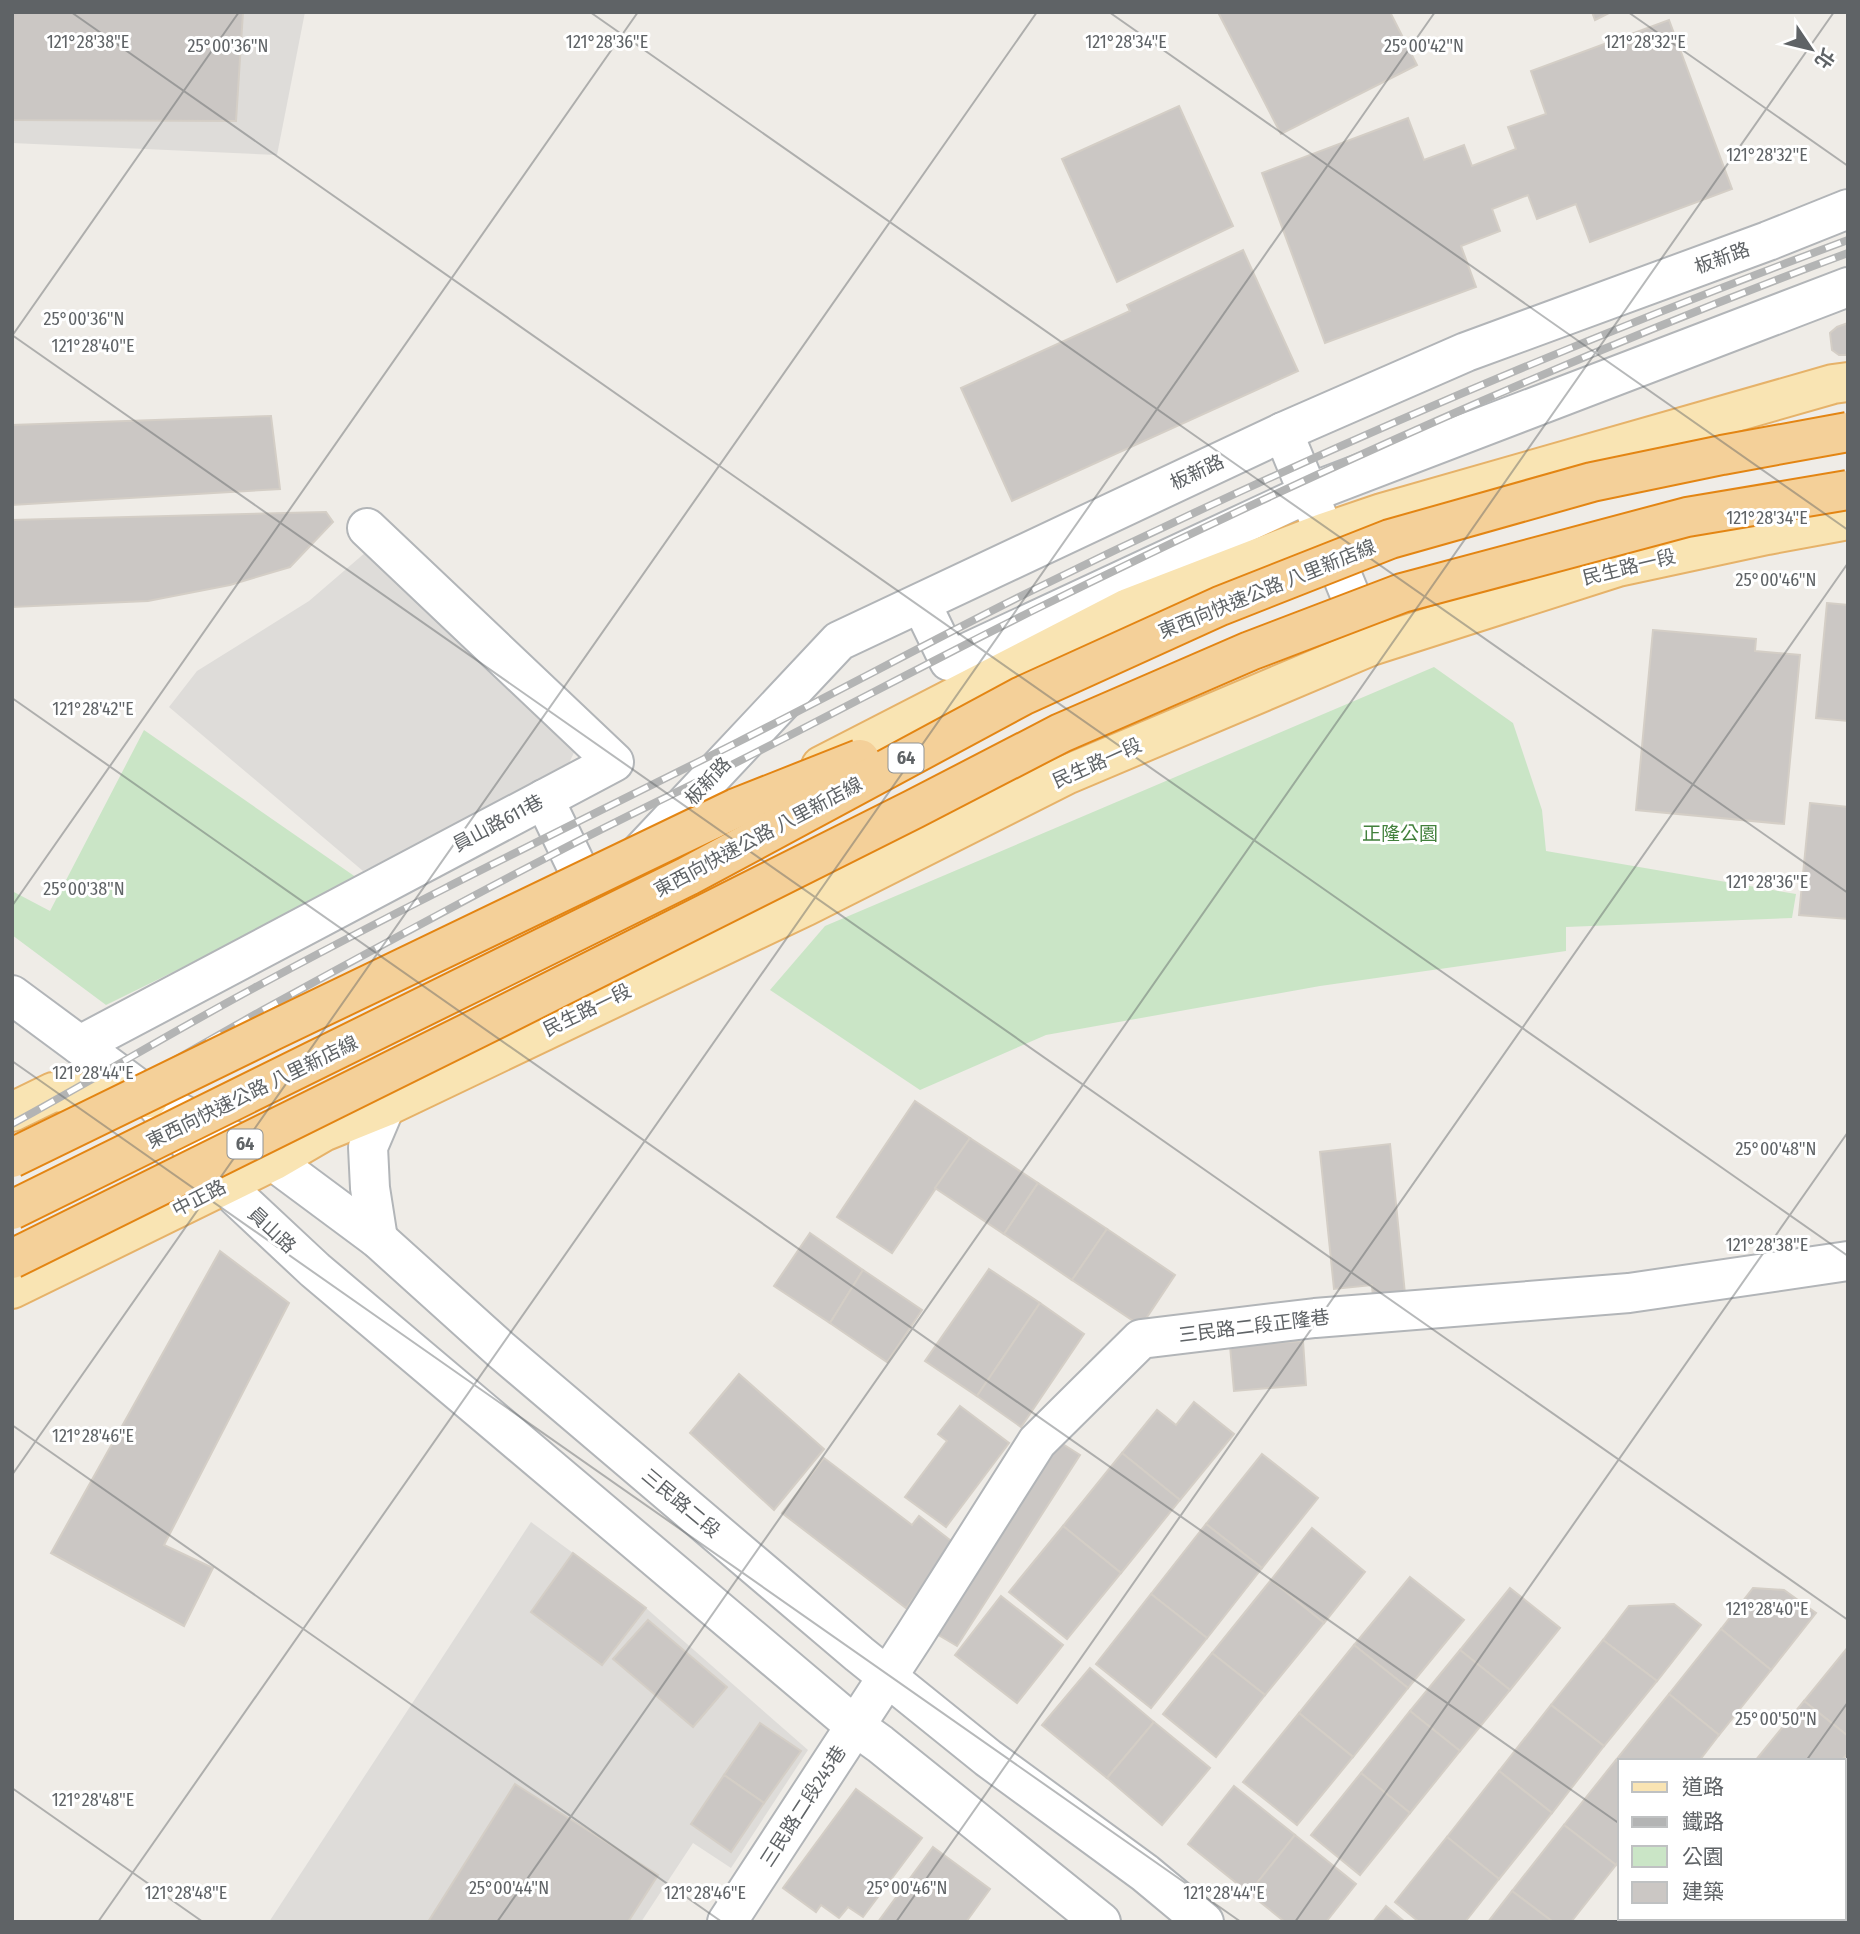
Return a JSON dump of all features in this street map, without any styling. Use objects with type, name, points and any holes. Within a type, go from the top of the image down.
[{"type":"highway","name":"東西向快速公路 八里新店線","points":[[12,1210],[688,876],[1022,696],[1220,606],[1390,539],[1592,482],[1848,432]]},
{"type":"highway","name":"64","points":[[12,1259],[478,1028],[1060,733],[1250,651],[1427,586],[1686,517],[1848,490]]},
{"type":"highway","points":[[12,1158],[736,808],[1022,696]]},
{"type":"main road","points":[[12,1112],[53,1092],[151,1098],[630,864],[1128,608],[1382,513],[1848,382]]},
{"type":"main road","name":"民生路一段","points":[[385,1107],[806,906],[1066,775],[1371,646],[1618,567],[1848,520]]},
{"type":"main road","points":[[12,1218],[110,1170],[151,1098]]},
{"type":"main road","name":"中正路","points":[[12,1289],[273,1161],[323,1132],[385,1107]]},
{"type":"street","name":"板新路","points":[[630,864],[839,641],[1283,432],[1466,352],[1848,209]]},
{"type":"street","points":[[921,603],[949,661],[1307,494],[1848,287]]},
{"type":"street","points":[[1283,432],[1371,646]]},
{"type":"street","name":"員山路611巷","points":[[80,1045],[614,762],[367,528]]},
{"type":"street","points":[[544,799],[586,886]]},
{"type":"street","name":"員山路","points":[[12,995],[151,1098],[224,1185],[315,1269],[855,1726]]},
{"type":"street","name":"三民路二段","points":[[151,1098],[273,1161],[378,1239],[501,1350],[887,1677],[988,1758],[1146,1873],[1203,1922]]},
{"type":"street","points":[[378,1239],[370,1188],[368,1147],[385,1107]]},
{"type":"street","name":"三民路二段正隆巷","points":[[855,1726],[1037,1442],[1141,1339],[1315,1318],[1629,1293],[1848,1261]]},
{"type":"street","points":[[855,1726],[1101,1922]]},
{"type":"street","name":"三民路二段245巷","points":[[727,1922],[855,1726]]},
{"type":"shaded area","points":[[12,12],[305,12],[277,155],[12,143]]},
{"type":"shaded area","points":[[366,552],[577,746],[564,774],[363,871],[169,707],[197,671],[309,601]]},
{"type":"shaded area","points":[[531,1522],[573,1553],[531,1612],[602,1664],[646,1608],[808,1750],[731,1868],[693,1843],[641,1922],[269,1922]]},
{"type":"green space","name":"正隆公園","points":[[1434,667],[1513,723],[1542,810],[1546,851],[1796,894],[1792,918],[1566,927],[1566,951],[1320,986],[1046,1035],[920,1090],[770,990],[825,926]]},
{"type":"green space","points":[[144,730],[360,880],[106,1005],[12,935],[12,891],[50,911]]},
{"type":"building","points":[[12,12],[243,12],[236,121],[12,120]]},
{"type":"building","points":[[1390,12],[1417,65],[1281,134],[1219,14]]},
{"type":"building","points":[[1592,12],[1611,12],[1595,20]]},
{"type":"building","points":[[1669,20],[1732,189],[1590,242],[1576,204],[1537,219],[1528,195],[1492,209],[1500,231],[1461,246],[1476,287],[1325,343],[1262,173],[1408,118],[1424,160],[1464,145],[1472,166],[1516,149],[1508,127],[1546,114],[1531,71]]},
{"type":"building","points":[[1179,106],[1233,226],[1117,282],[1062,159]]},
{"type":"building","points":[[1243,250],[1298,371],[1012,501],[961,388],[1130,311],[1127,305]]},
{"type":"building","points":[[1848,323],[1848,355],[1839,355],[1832,350],[1830,333]]},
{"type":"building","points":[[271,416],[280,489],[12,505],[12,425]]},
{"type":"building","points":[[326,512],[333,522],[290,567],[230,585],[148,601],[12,607],[12,520]]},
{"type":"building","points":[[1827,603],[1848,605],[1848,721],[1816,718]]},
{"type":"building","points":[[1653,630],[1756,639],[1755,651],[1800,655],[1784,824],[1636,810]]},
{"type":"building","points":[[1810,803],[1848,807],[1848,919],[1799,915]]},
{"type":"building","points":[[915,1101],[970,1138],[892,1253],[837,1217]]},
{"type":"building","points":[[970,1138],[1038,1183],[1004,1234],[935,1188]]},
{"type":"building","points":[[1390,1144],[1405,1294],[1373,1298],[1372,1285],[1334,1289],[1320,1152]]},
{"type":"building","points":[[1038,1183],[1107,1229],[1072,1280],[1004,1234]]},
{"type":"building","points":[[1107,1229],[1175,1275],[1141,1326],[1072,1280]]},
{"type":"building","points":[[810,1233],[863,1270],[830,1323],[774,1286]]},
{"type":"building","points":[[220,1251],[289,1303],[164,1545],[213,1568],[184,1626],[51,1553]]},
{"type":"building","points":[[989,1269],[1040,1303],[977,1396],[925,1361]]},
{"type":"building","points":[[863,1270],[922,1310],[887,1362],[830,1323]]},
{"type":"building","points":[[1040,1303],[1084,1334],[1021,1427],[977,1396]]},
{"type":"building","points":[[1303,1341],[1306,1385],[1234,1391],[1230,1346]]},
{"type":"building","points":[[739,1374],[824,1449],[774,1510],[690,1433]]},
{"type":"building","points":[[1194,1402],[1234,1434],[1180,1500],[1122,1453],[1157,1410],[1176,1425]]},
{"type":"building","points":[[960,1406],[1009,1443],[946,1527],[905,1497],[947,1441],[938,1434]]},
{"type":"building","points":[[1058,1441],[1080,1455],[957,1646],[935,1633]]},
{"type":"building","points":[[1122,1453],[1180,1500],[1121,1573],[1063,1526]]},
{"type":"building","points":[[1262,1454],[1318,1498],[1262,1568],[1206,1524]]},
{"type":"building","points":[[824,1458],[912,1525],[919,1516],[955,1544],[906,1608],[782,1513]]},
{"type":"building","points":[[1206,1524],[1262,1568],[1207,1638],[1151,1594]]},
{"type":"building","points":[[1063,1526],[1121,1573],[1067,1639],[1009,1592]]},
{"type":"building","points":[[1312,1528],[1365,1572],[1324,1623],[1271,1580]]},
{"type":"building","points":[[573,1553],[646,1608],[602,1665],[531,1612]]},
{"type":"building","points":[[1410,1577],[1464,1620],[1408,1688],[1354,1645]]},
{"type":"building","points":[[1271,1580],[1324,1623],[1265,1695],[1212,1653]]},
{"type":"building","points":[[1510,1588],[1560,1628],[1510,1690],[1460,1650]]},
{"type":"building","points":[[1753,1588],[1784,1590],[1816,1613],[1771,1670],[1721,1629]]},
{"type":"building","points":[[1151,1594],[1207,1638],[1151,1708],[1096,1664]]},
{"type":"building","points":[[1001,1596],[1063,1645],[1017,1703],[955,1655]]},
{"type":"building","points":[[1674,1604],[1701,1625],[1657,1681],[1603,1640],[1629,1606]]},
{"type":"building","points":[[648,1620],[727,1687],[693,1727],[613,1659]]},
{"type":"building","points":[[1721,1629],[1771,1670],[1719,1735],[1669,1694]]},
{"type":"building","points":[[1603,1640],[1657,1681],[1604,1746],[1551,1705]]},
{"type":"building","points":[[1354,1645],[1408,1688],[1353,1757],[1299,1713]]},
{"type":"building","points":[[1848,1647],[1848,1736],[1804,1701]]},
{"type":"building","points":[[1460,1650],[1510,1690],[1460,1751],[1410,1711]]},
{"type":"building","points":[[1212,1653],[1265,1695],[1216,1757],[1163,1714]]},
{"type":"building","points":[[1090,1668],[1154,1722],[1107,1778],[1042,1725]]},
{"type":"building","points":[[1669,1694],[1719,1735],[1701,1759],[1616,1760]]},
{"type":"building","points":[[1804,1701],[1848,1736],[1848,1753],[1843,1759],[1757,1759]]},
{"type":"building","points":[[1551,1705],[1604,1746],[1552,1813],[1499,1771]]},
{"type":"building","points":[[1410,1711],[1460,1751],[1410,1813],[1361,1773]]},
{"type":"building","points":[[1299,1713],[1353,1757],[1297,1825],[1243,1782]]},
{"type":"building","points":[[1154,1722],[1210,1768],[1162,1825],[1107,1778]]},
{"type":"building","points":[[760,1723],[801,1751],[764,1803],[724,1775]]},
{"type":"building","points":[[1616,1760],[1618,1762],[1616,1865],[1564,1825]]},
{"type":"building","points":[[1499,1771],[1552,1813],[1499,1879],[1447,1837]]},
{"type":"building","points":[[1361,1773],[1410,1813],[1360,1875],[1311,1835]]},
{"type":"building","points":[[724,1775],[764,1803],[731,1852],[691,1824]]},
{"type":"building","points":[[1848,1776],[1848,1835],[1846,1834]]},
{"type":"building","points":[[515,1784],[658,1875],[628,1922],[428,1922]]},
{"type":"building","points":[[1234,1786],[1295,1835],[1249,1893],[1188,1844]]},
{"type":"building","points":[[856,1789],[922,1838],[863,1917],[848,1907],[839,1918],[821,1905],[816,1912],[783,1888]]},
{"type":"building","points":[[1564,1825],[1616,1865],[1571,1922],[1553,1922],[1512,1891]]},
{"type":"building","points":[[1846,1834],[1848,1835],[1846,1894]]},
{"type":"building","points":[[1295,1835],[1356,1884],[1326,1922],[1285,1922],[1249,1893]]},
{"type":"building","points":[[1447,1837],[1499,1879],[1465,1922],[1419,1922],[1395,1902]]},
{"type":"building","points":[[933,1847],[990,1889],[966,1922],[878,1922]]},
{"type":"building","points":[[1512,1891],[1553,1922],[1488,1922]]},
{"type":"building","points":[[1386,1906],[1405,1922],[1373,1922]]},
{"type":"building","points":[[1681,1920],[1683,1922],[1625,1922]]},
{"type":"building","points":[[1681,1920],[1712,1920],[1711,1922]]},
{"type":"building","points":[[1732,1920],[1824,1920],[1823,1922],[1730,1922]]},
{"type":"railway","points":[[12,1124],[223,1005],[374,925],[1129,543],[1331,450],[1536,362],[1848,240]]},
{"type":"railway","points":[[12,1151],[473,896],[1038,608],[1237,512],[1438,420],[1642,333],[1848,253]]}]
